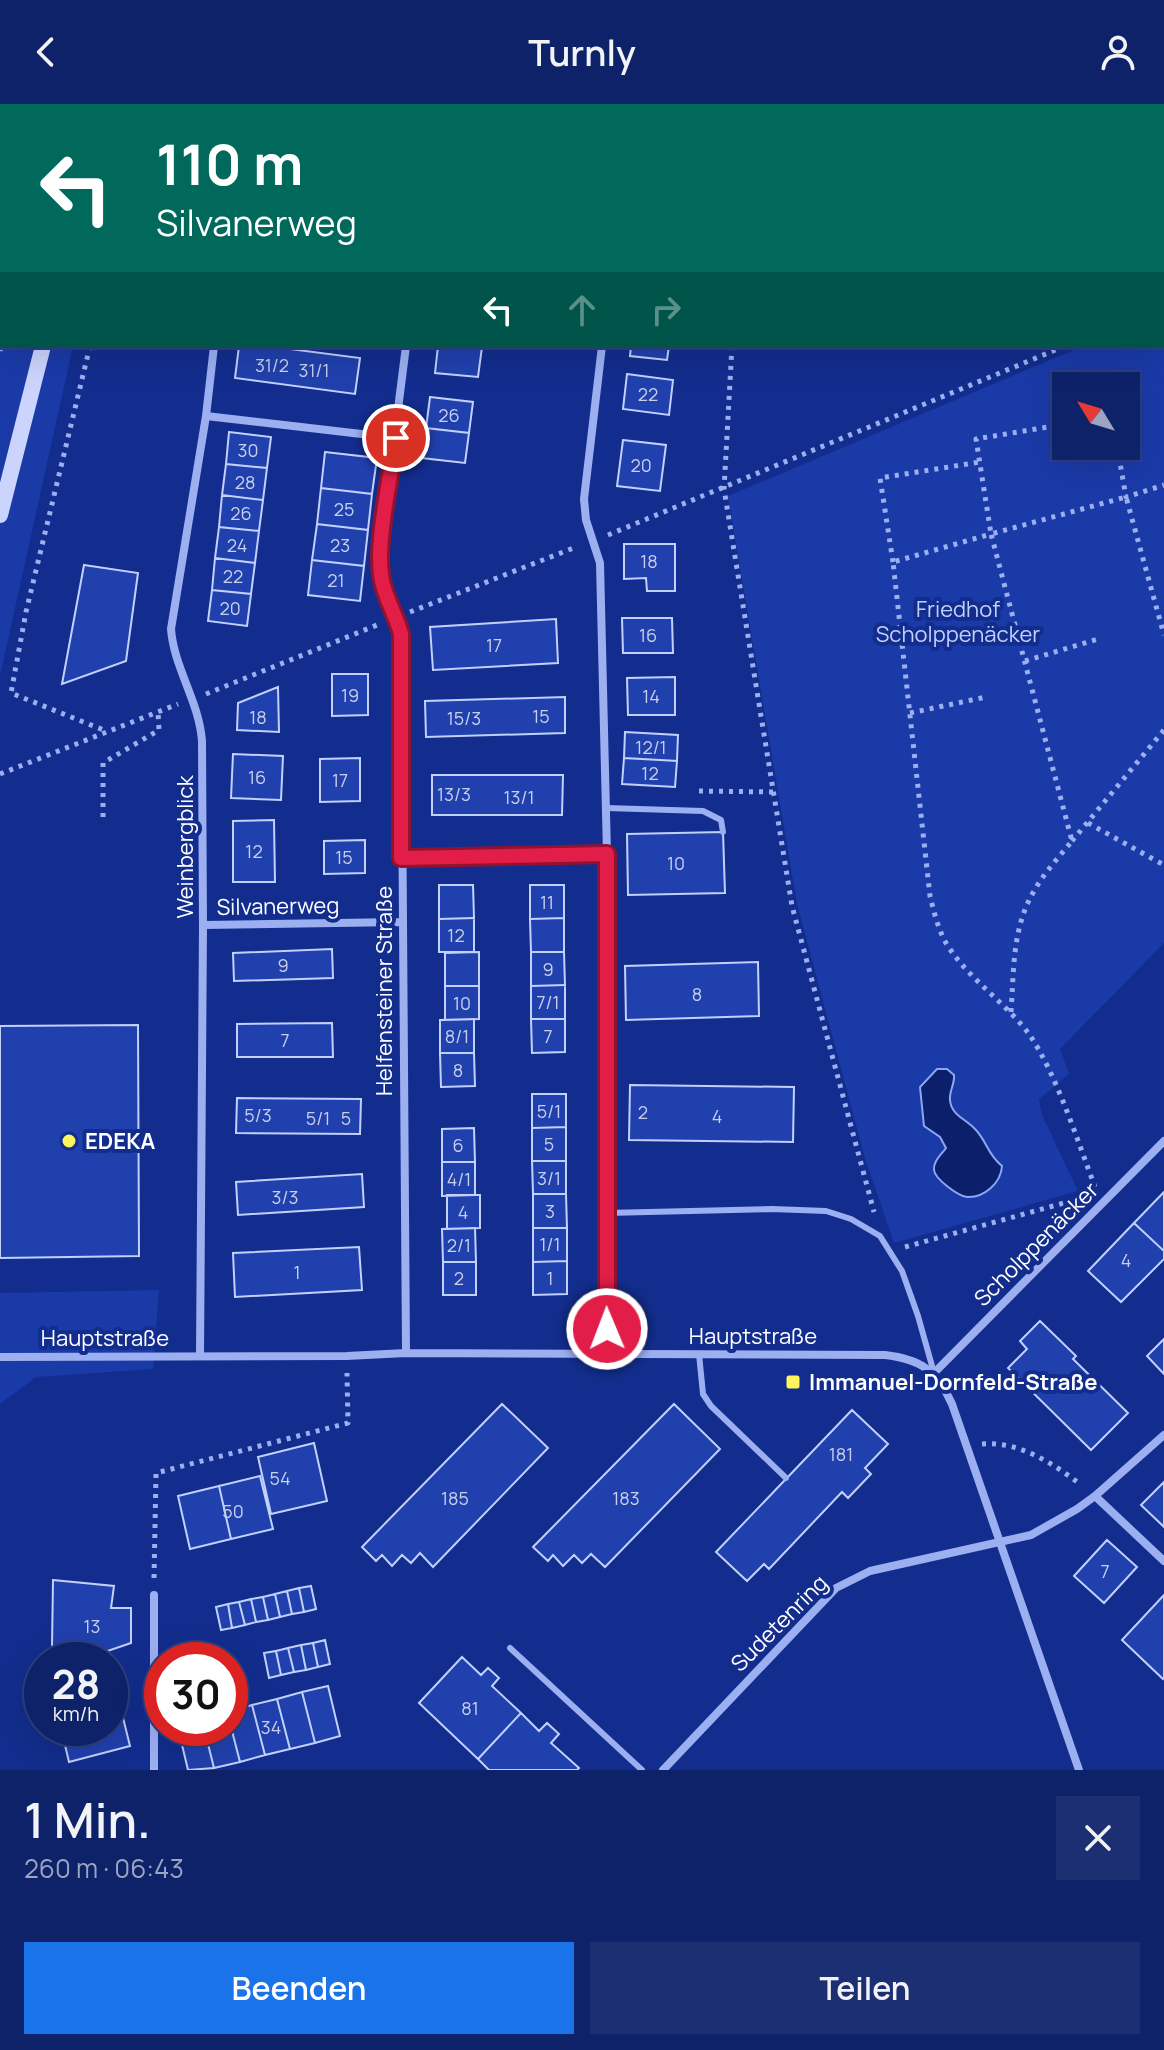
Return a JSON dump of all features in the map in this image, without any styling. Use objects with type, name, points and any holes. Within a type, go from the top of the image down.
[{"type":"main road","points":[[0,515],[42,348]]},
{"type":"street","name":"Weinbergblick","points":[[200,1356],[202,741],[193,699],[173,650],[171,629],[206,416],[214,348]]},
{"type":"street","name":"Helfensteiner Straße","points":[[406,348],[379,559],[381,580],[401,634],[406,1353]]},
{"type":"street","points":[[602,348],[584,499],[586,520],[600,563],[607,854],[606,1353]]},
{"type":"street","points":[[206,416],[396,438]]},
{"type":"street","points":[[401,858],[607,854]]},
{"type":"street","name":"Silvanerweg","points":[[203,925],[401,922]]},
{"type":"street","name":"Scholppenäcker","points":[[934,1373],[1164,1141]]},
{"type":"street","name":"Hauptstraße","points":[[0,1357],[347,1356],[406,1353],[885,1355],[904,1357],[934,1373]]},
{"type":"street","points":[[934,1373],[952,1404],[1079,1770]]},
{"type":"street","name":"Sudetenring","points":[[663,1770],[836,1588],[870,1571],[1031,1535],[1095,1496],[1164,1435]]},
{"type":"street","points":[[1095,1496],[1164,1561]]},
{"type":"street","points":[[154,1595],[154,1770]]},
{"type":"lane","points":[[606,808],[703,811],[721,820],[723,832]]},
{"type":"lane","points":[[606,1213],[772,1209],[826,1211],[851,1219],[880,1236],[902,1271],[934,1373]]},
{"type":"lane","points":[[699,1354],[703,1394],[711,1406],[786,1478]]},
{"type":"lane","points":[[510,1648],[642,1770]]},
{"type":"path","points":[[90,348],[26,612],[11,693],[106,731]]},
{"type":"path","points":[[732,348],[724,489],[792,906],[880,1236]]},
{"type":"path","points":[[0,774],[724,489],[1060,348]]},
{"type":"path","points":[[1052,426],[976,439],[991,534],[1072,841]]},
{"type":"path","points":[[1119,460],[1126,497],[1164,635]]},
{"type":"path","points":[[891,1252],[1064,1203],[1101,1203],[1050,1073],[1031,1037],[1011,1012],[957,959],[944,940],[930,896],[893,562],[880,478],[980,462]]},
{"type":"path","points":[[893,562],[1164,485]]},
{"type":"path","points":[[1025,661],[1098,639]]},
{"type":"path","points":[[910,713],[986,697]]},
{"type":"path","points":[[103,817],[103,763],[159,730],[158,712]]},
{"type":"path","points":[[1011,1012],[1015,941],[1034,890],[1164,730]]},
{"type":"path","points":[[1088,823],[1164,865]]},
{"type":"path","points":[[154,1595],[156,1473],[348,1423],[347,1356]]},
{"type":"path","points":[[965,1446],[1000,1442],[1051,1462],[1095,1496]]},
{"type":"green space","points":[[0,348],[73,348],[0,676]]},
{"type":"green space","name":"Friedhof Scholppenäcker","points":[[1078,348],[1164,348],[1164,943],[1060,1049],[1069,1074],[1039,1099],[1042,1115],[1078,1191],[894,1243],[865,1158],[797,904],[728,496]]},
{"type":"green space","points":[[159,1290],[153,1369],[36,1377],[0,1404],[0,1293]]},
{"type":"shaded area","points":[[937,1069],[947,1069],[954,1075],[950,1097],[953,1109],[979,1134],[1002,1166],[995,1184],[980,1195],[967,1197],[958,1194],[935,1174],[936,1161],[946,1148],[940,1137],[924,1126],[920,1087]]},
{"type":"building","points":[[239,348],[282,348],[360,358],[355,394],[235,378]]},
{"type":"building","points":[[438,348],[482,348],[478,377],[435,373]]},
{"type":"building","points":[[631,348],[669,348],[667,360],[630,356]]},
{"type":"building","points":[[627,374],[673,380],[669,415],[623,409]]},
{"type":"building","points":[[430,397],[473,402],[469,433],[426,428]]},
{"type":"building","points":[[426,428],[469,433],[465,463],[422,458]]},
{"type":"building","points":[[229,432],[271,437],[267,468],[226,464]]},
{"type":"building","points":[[623,440],[666,445],[660,491],[617,486]]},
{"type":"building","points":[[325,452],[377,458],[372,494],[321,488]]},
{"type":"building","points":[[226,464],[267,468],[263,500],[222,495]]},
{"type":"building","points":[[321,488],[372,494],[368,530],[317,524]]},
{"type":"building","points":[[222,495],[263,500],[259,531],[219,527]]},
{"type":"building","points":[[317,524],[368,530],[364,566],[312,560]]},
{"type":"building","points":[[219,527],[259,531],[255,563],[215,558]]},
{"type":"building","points":[[624,544],[675,544],[675,591],[647,591],[646,578],[624,579]]},
{"type":"building","points":[[215,558],[255,563],[251,594],[212,590]]},
{"type":"building","points":[[312,560],[364,566],[360,601],[308,595]]},
{"type":"building","points":[[84,565],[138,573],[126,661],[62,684]]},
{"type":"building","points":[[212,590],[251,594],[247,626],[208,621]]},
{"type":"building","points":[[622,618],[672,618],[673,653],[623,653]]},
{"type":"building","points":[[556,619],[558,663],[433,670],[430,627]]},
{"type":"building","points":[[332,674],[368,674],[368,715],[332,716]]},
{"type":"building","points":[[675,677],[675,715],[628,715],[627,678]]},
{"type":"building","points":[[278,687],[279,732],[237,730],[238,703]]},
{"type":"building","points":[[565,697],[565,733],[426,737],[425,701]]},
{"type":"building","points":[[625,732],[678,735],[677,761],[624,758]]},
{"type":"building","points":[[233,754],[283,756],[281,800],[231,798]]},
{"type":"building","points":[[360,758],[360,801],[320,802],[320,759]]},
{"type":"building","points":[[624,758],[677,761],[675,787],[622,784]]},
{"type":"building","points":[[432,775],[563,775],[562,815],[432,815]]},
{"type":"building","points":[[274,820],[275,882],[233,882],[233,821]]},
{"type":"building","points":[[723,832],[725,893],[628,895],[627,834]]},
{"type":"building","points":[[365,840],[365,873],[324,874],[324,841]]},
{"type":"building","points":[[439,885],[473,885],[474,918],[439,919]]},
{"type":"building","points":[[530,885],[564,885],[564,918],[530,919]]},
{"type":"building","points":[[474,918],[474,952],[439,952],[439,919]]},
{"type":"building","points":[[564,918],[564,952],[531,952],[530,919]]},
{"type":"building","points":[[332,949],[333,978],[234,981],[233,953]]},
{"type":"building","points":[[479,952],[479,986],[445,986],[445,953]]},
{"type":"building","points":[[531,952],[564,952],[565,985],[531,986]]},
{"type":"building","points":[[758,962],[759,1016],[626,1020],[625,966]]},
{"type":"building","points":[[565,985],[565,1019],[531,1019],[531,986]]},
{"type":"building","points":[[445,986],[479,986],[479,1019],[445,1020]]},
{"type":"building","points":[[474,1019],[474,1053],[440,1053],[440,1020]]},
{"type":"building","points":[[531,1019],[565,1019],[565,1052],[532,1053]]},
{"type":"building","points":[[332,1023],[333,1057],[237,1057],[237,1024]]},
{"type":"building","name":"EDEKA","points":[[138,1025],[139,1256],[0,1258],[0,1026]]},
{"type":"building","points":[[440,1053],[474,1053],[475,1086],[441,1087]]},
{"type":"building","points":[[630,1085],[794,1087],[793,1142],[629,1140]]},
{"type":"building","points":[[532,1094],[566,1094],[566,1127],[532,1128]]},
{"type":"building","points":[[237,1098],[361,1099],[360,1134],[236,1133]]},
{"type":"building","points":[[566,1127],[566,1161],[532,1161],[532,1128]]},
{"type":"building","points":[[474,1128],[475,1162],[442,1162],[442,1129]]},
{"type":"building","points":[[532,1161],[566,1161],[566,1194],[533,1194]]},
{"type":"building","points":[[442,1162],[475,1162],[475,1195],[442,1196]]},
{"type":"building","points":[[362,1174],[364,1207],[238,1215],[236,1182]]},
{"type":"building","points":[[1164,1192],[1164,1251],[1134,1223]]},
{"type":"building","points":[[533,1194],[566,1194],[567,1228],[533,1228]]},
{"type":"building","points":[[447,1195],[480,1195],[480,1228],[447,1229]]},
{"type":"building","points":[[1134,1223],[1164,1251],[1164,1259],[1121,1302],[1088,1271]]},
{"type":"building","points":[[475,1228],[476,1262],[443,1262],[442,1229]]},
{"type":"building","points":[[533,1228],[567,1228],[567,1261],[533,1262]]},
{"type":"building","points":[[359,1247],[362,1290],[235,1297],[233,1253]]},
{"type":"building","points":[[567,1261],[567,1294],[533,1295],[533,1262]]},
{"type":"building","points":[[443,1262],[476,1262],[476,1295],[443,1295]]},
{"type":"building","points":[[1040,1321],[1076,1356],[1073,1359],[1128,1413],[1091,1450],[1008,1368],[1027,1349],[1020,1341]]},
{"type":"building","points":[[1164,1339],[1164,1374],[1147,1356]]},
{"type":"building","points":[[502,1404],[548,1448],[433,1567],[420,1553],[411,1563],[402,1555],[392,1566],[382,1555],[376,1561],[362,1547]]},
{"type":"building","points":[[674,1404],[720,1449],[605,1567],[591,1554],[582,1563],[574,1555],[563,1566],[553,1555],[548,1561],[533,1547]]},
{"type":"building","points":[[852,1410],[888,1444],[865,1468],[871,1474],[848,1498],[842,1492],[769,1569],[764,1564],[747,1581],[716,1552]]},
{"type":"building","points":[[314,1443],[327,1501],[271,1514],[258,1457]]},
{"type":"building","points":[[260,1476],[273,1529],[231,1539],[219,1486]]},
{"type":"building","points":[[1164,1482],[1164,1527],[1141,1505]]},
{"type":"building","points":[[219,1486],[231,1539],[190,1549],[178,1496]]},
{"type":"building","points":[[1107,1540],[1137,1567],[1104,1603],[1074,1576]]},
{"type":"building","points":[[53,1580],[114,1586],[111,1608],[131,1608],[131,1643],[52,1642]]},
{"type":"building","points":[[311,1586],[316,1609],[304,1612],[299,1588]]},
{"type":"building","points":[[299,1588],[304,1612],[292,1614],[287,1591]]},
{"type":"building","points":[[287,1591],[292,1614],[280,1617],[275,1594]]},
{"type":"building","points":[[275,1594],[280,1617],[268,1620],[263,1597]]},
{"type":"building","points":[[1164,1595],[1164,1678],[1163,1679],[1122,1640]]},
{"type":"building","points":[[263,1597],[268,1620],[256,1622],[251,1599]]},
{"type":"building","points":[[251,1599],[256,1622],[245,1625],[239,1602]]},
{"type":"building","points":[[239,1602],[245,1625],[232,1628],[228,1604]]},
{"type":"building","points":[[228,1604],[232,1628],[221,1630],[216,1607]]},
{"type":"building","points":[[325,1640],[330,1664],[318,1667],[313,1643]]},
{"type":"building","points":[[313,1643],[318,1667],[306,1670],[301,1645]]},
{"type":"building","points":[[301,1645],[306,1670],[294,1672],[288,1648]]},
{"type":"building","points":[[288,1648],[294,1672],[281,1675],[276,1651]]},
{"type":"building","points":[[276,1651],[281,1675],[269,1678],[264,1653]]},
{"type":"building","points":[[462,1657],[481,1675],[488,1668],[499,1678],[492,1686],[521,1713],[478,1759],[419,1703]]},
{"type":"building","points":[[328,1686],[340,1736],[315,1743],[302,1692]]},
{"type":"building","points":[[302,1692],[315,1743],[290,1749],[277,1699]]},
{"type":"building","points":[[277,1699],[290,1749],[265,1755],[252,1705]]},
{"type":"building","points":[[252,1705],[265,1755],[240,1762],[236,1746],[248,1746],[248,1706]]},
{"type":"building","points":[[521,1713],[539,1731],[547,1723],[559,1734],[551,1743],[579,1768],[489,1770],[478,1759]]},
{"type":"building","points":[[128,1738],[130,1746],[69,1762],[65,1746],[128,1746]]},
{"type":"building","points":[[182,1746],[208,1746],[214,1768],[188,1770]]},
{"type":"building","points":[[208,1746],[236,1746],[240,1762],[214,1768]]},
{"type":"place","name":"EDEKA","points":[[69,1141]]},
{"type":"place","name":"Immanuel-Dornfeld-Straße","points":[[793,1382]]},
{"type":"route","points":[[396,438],[379,559],[381,580],[401,634],[401,858],[607,854],[607,1329]]}]
